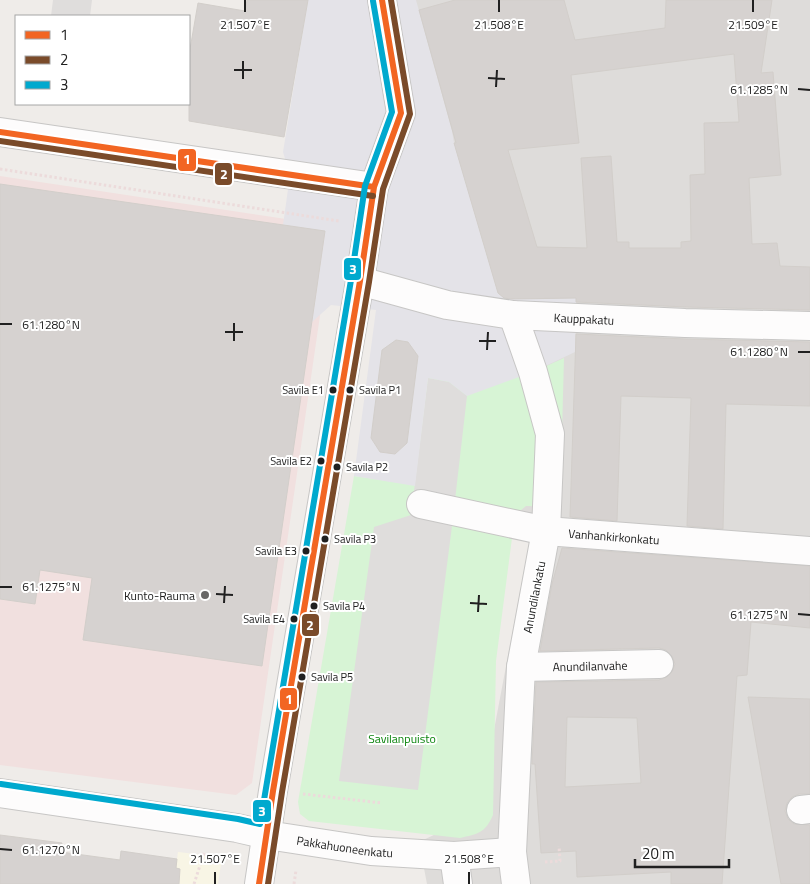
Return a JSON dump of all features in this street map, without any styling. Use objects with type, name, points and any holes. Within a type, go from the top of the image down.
[{"type":"street","points":[[260,884],[273,791],[360,281],[374,187],[400,113],[382,0]]},
{"type":"street","points":[[0,132],[374,187]]},
{"type":"street","name":"Kauppakatu","points":[[360,281],[447,305],[513,315],[685,323],[810,326]]},
{"type":"street","name":"Anundilankatu","points":[[513,315],[533,372],[550,434],[546,531],[521,667],[512,852],[516,884]]},
{"type":"street","name":"Vanhankirkonkatu","points":[[421,504],[546,531],[810,551]]},
{"type":"street","name":"Anundilanvahe","points":[[521,667],[659,664]]},
{"type":"street","name":"Pakkahuoneenkatu","points":[[0,793],[237,828],[267,835],[371,851],[454,856],[512,852]]},
{"type":"street","points":[[454,856],[458,884]]},
{"type":"path","points":[[0,169],[367,226]]},
{"type":"path","points":[[273,791],[382,803]]},
{"type":"path","points":[[544,862],[560,861],[559,846]]},
{"type":"path","points":[[194,884],[204,850]]},
{"type":"shaded area","points":[[53,0],[92,0],[90,15],[51,15]]},
{"type":"shaded area","points":[[308,0],[416,0],[454,143],[498,293],[505,299],[576,298],[575,352],[533,372],[467,396],[449,382],[428,378],[415,486],[354,476],[376,310],[331,305],[312,322],[325,232],[283,225],[290,175],[283,152]],"holes":[[[408,342],[418,356],[407,443],[395,454],[380,452],[371,438]]]},
{"type":"shaded area","points":[[415,0],[810,0],[810,884],[427,884],[419,842],[455,825],[481,799],[529,544],[520,505],[525,309],[399,264]]},
{"type":"shaded area","points":[[0,176],[333,226],[252,783],[236,795],[0,765]]},
{"type":"shaded area","points":[[428,378],[449,382],[467,396],[418,790],[339,781],[374,527],[411,515]]},
{"type":"shaded area","points":[[0,835],[62,843],[61,852],[120,860],[177,859],[178,852],[222,857],[218,884],[0,884]]},
{"type":"green space","name":"Savilanpuisto","points":[[564,358],[560,507],[526,506],[515,515],[496,661],[493,815],[490,821],[480,832],[460,838],[309,821],[300,814],[298,802],[354,476],[415,485],[428,378],[533,372]]},
{"type":"building","points":[[247,0],[308,0],[284,137],[189,121],[190,49],[198,3],[245,11]]},
{"type":"building","points":[[455,0],[564,0],[575,40],[665,28],[666,0],[772,0],[761,73],[773,72],[781,175],[749,178],[752,244],[777,243],[780,266],[810,267],[810,310],[576,302],[576,298],[504,298],[498,293],[454,143],[456,143],[419,10]],"holes":[[[734,54],[739,122],[704,123],[705,174],[690,175],[691,241],[681,242],[681,248],[629,248],[629,242],[617,242],[611,156],[581,158],[587,248],[537,247],[508,150],[579,143],[571,75]]]},
{"type":"building","points":[[0,184],[325,231],[262,666],[83,640],[92,578],[40,570],[35,604],[0,599]]},
{"type":"building","points":[[576,334],[810,342],[810,406],[726,404],[723,529],[687,526],[691,398],[621,396],[617,521],[570,517]]},
{"type":"building","points":[[396,340],[408,342],[418,356],[407,443],[395,454],[380,452],[371,438],[382,350]]},
{"type":"building","points":[[562,548],[810,566],[810,628],[751,622],[747,675],[737,676],[722,884],[671,884],[671,872],[577,877],[576,851],[541,853],[535,764],[532,764],[536,682],[659,680],[667,677],[672,672],[675,664],[672,656],[666,650],[659,648],[540,651],[552,584]],"holes":[[[567,717],[637,718],[641,783],[565,787]]]},
{"type":"building","points":[[748,697],[810,699],[810,794],[799,794],[792,797],[787,803],[785,811],[788,819],[794,824],[810,825],[810,884],[781,884]]},
{"type":"building","points":[[0,835],[62,843],[61,852],[120,860],[121,851],[177,859],[176,868],[180,869],[179,884],[0,884]]},
{"type":"transit line","name":"1","points":[[259,884],[374,187],[401,113],[382,0]]},
{"type":"transit line","name":"2","points":[[268,884],[383,189],[410,114],[391,0]]},
{"type":"transit line","name":"3","points":[[1,784],[238,819],[260,824],[365,186],[392,112],[373,1]]},
{"type":"transit line","name":"1","points":[[0,132],[374,187]]},
{"type":"transit line","name":"2","points":[[0,141],[373,196]]},
{"type":"place","name":"Savila E1","points":[[333,390]]},
{"type":"place","name":"Savila P1","points":[[350,390]]},
{"type":"place","name":"Savila E2","points":[[321,461]]},
{"type":"place","name":"Savila P2","points":[[337,467]]},
{"type":"place","name":"Savila P3","points":[[325,539]]},
{"type":"place","name":"Savila E3","points":[[306,551]]},
{"type":"place","name":"Kunto-Rauma","points":[[205,595]]},
{"type":"place","name":"Savila P4","points":[[314,606]]},
{"type":"place","name":"Savila E4","points":[[294,619]]},
{"type":"place","name":"Savila P5","points":[[302,677]]}]
